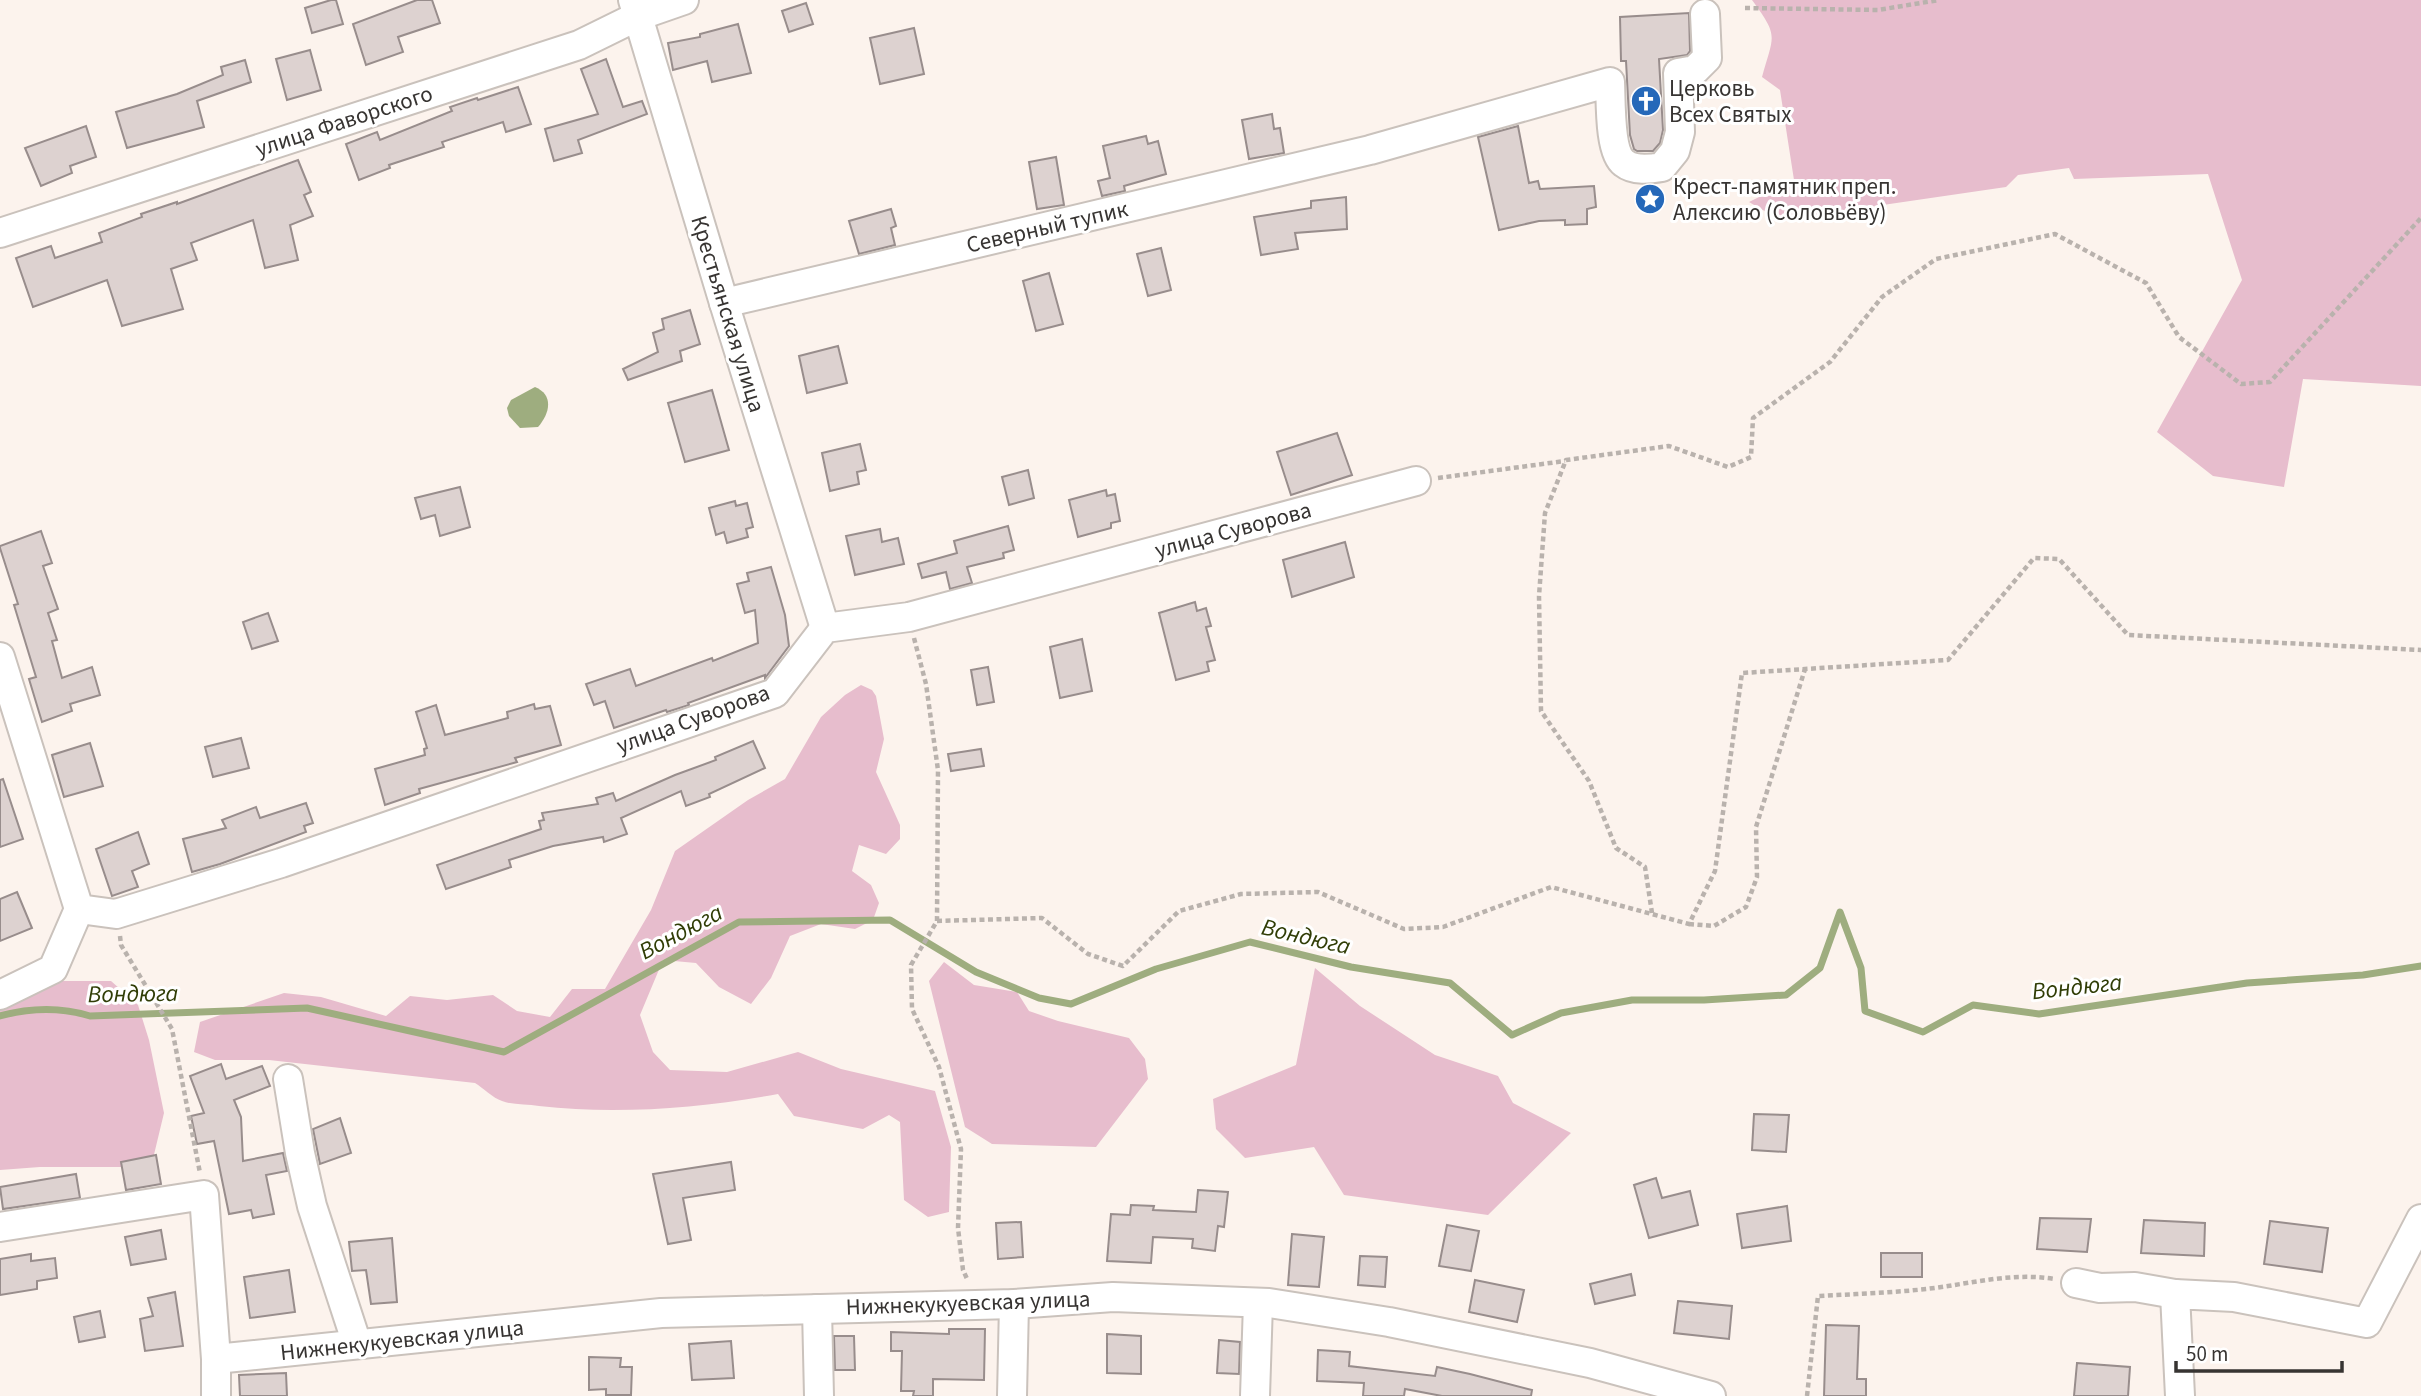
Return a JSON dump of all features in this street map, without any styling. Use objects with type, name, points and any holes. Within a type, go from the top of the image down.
[{"type":"street","name":"улица Фаворского","points":[[0,233],[579,45],[636,8],[684,0]]},
{"type":"street","name":"Крестьянская улица","points":[[636,8],[825,628]]},
{"type":"street","name":"Северный тупик","points":[[724,303],[1370,150],[1609,82],[1615,150],[1624,163],[1645,170],[1662,167],[1675,151],[1680,132],[1678,73],[1695,70],[1707,58],[1705,14]]},
{"type":"street","name":"улица Суворова","points":[[79,909],[116,914],[281,863],[775,693],[825,628],[909,617],[1416,481]]},
{"type":"street","points":[[0,657],[79,909],[53,969],[0,995]]},
{"type":"street","points":[[288,1079],[312,1206],[357,1344]]},
{"type":"street","points":[[0,1227],[204,1195],[216,1359],[216,1396]]},
{"type":"street","points":[[2076,1283],[2099,1287],[2135,1287],[2175,1294],[2234,1297],[2367,1324],[2421,1219]]},
{"type":"street","points":[[2175,1294],[2180,1396]]},
{"type":"street","name":"Нижнекукуевская улица","points":[[216,1359],[661,1313],[1014,1304],[1113,1297],[1258,1303],[1389,1322],[1563,1357],[1711,1396]]},
{"type":"street","points":[[1255,1396],[1258,1303]]},
{"type":"street","points":[[1012,1396],[1014,1304]]},
{"type":"street","points":[[817,1309],[819,1396]]},
{"type":"path","points":[[1765,0],[1765,8]]},
{"type":"path","points":[[1745,8],[1878,10],[1939,0]]},
{"type":"path","points":[[1416,481],[1669,446],[1728,467],[1751,457],[1753,418],[1830,362],[1882,296],[1936,259],[2055,234],[2146,283],[2179,337],[2241,384],[2270,382],[2421,218]]},
{"type":"path","points":[[1566,460],[1545,513],[1539,596],[1541,711],[1589,781],[1616,848],[1645,867],[1652,913]]},
{"type":"path","points":[[1689,923],[1714,871],[1742,673],[1948,660],[2034,558],[2059,559],[2128,635],[2421,650]]},
{"type":"path","points":[[909,617],[926,684],[938,771],[937,921],[911,965],[912,1009],[939,1067],[961,1149],[958,1228],[963,1270]]},
{"type":"path","points":[[937,921],[1042,918],[1088,954],[1123,966],[1179,911],[1241,894],[1318,892],[1404,929],[1443,928],[1551,887],[1689,923],[1714,926],[1746,907],[1757,877],[1756,827],[1805,669]]},
{"type":"path","points":[[121,944],[172,1029],[204,1195]]},
{"type":"path","points":[[1807,1396],[1818,1296],[1927,1289],[1997,1277],[2034,1276],[2076,1283]]},
{"type":"shaded area","points":[[1752,0],[2421,0],[2421,386],[2303,379],[2284,487],[2213,476],[2157,432],[2242,280],[2208,174],[2074,179],[2069,168],[2018,175],[2006,187],[1780,220],[1749,202],[1794,180],[1780,90],[1762,77],[1772,36],[1767,22]]},
{"type":"shaded area","points":[[535,387],[541,390],[547,399],[545,416],[538,427],[520,428],[509,416],[507,408],[511,400]]},
{"type":"shaded area","points":[[861,685],[872,690],[876,696],[884,739],[876,772],[900,825],[900,839],[886,854],[859,845],[852,871],[871,885],[879,903],[873,920],[855,929],[821,924],[790,936],[771,978],[751,1004],[719,987],[696,963],[663,960],[640,1015],[653,1052],[670,1070],[727,1072],[798,1052],[841,1069],[935,1091],[951,1147],[949,1212],[928,1217],[904,1200],[900,1122],[889,1115],[863,1129],[794,1116],[778,1094],[659,1109],[569,1109],[502,1101],[475,1083],[269,1060],[215,1060],[194,1052],[200,1022],[284,993],[321,997],[386,1016],[410,996],[447,1000],[493,995],[517,1011],[550,1017],[572,989],[605,989],[651,910],[675,851],[748,800],[785,779],[821,717],[845,695]]},
{"type":"shaded area","points":[[944,962],[974,985],[1017,992],[1029,1011],[1129,1038],[1145,1059],[1148,1079],[1096,1147],[992,1144],[965,1127],[929,981]]},
{"type":"shaded area","points":[[1315,968],[1360,1006],[1435,1055],[1498,1076],[1513,1103],[1571,1133],[1488,1215],[1344,1195],[1314,1147],[1245,1158],[1216,1129],[1213,1099],[1296,1065]]},
{"type":"shaded area","points":[[62,981],[111,981],[138,1005],[149,1040],[164,1113],[151,1167],[40,1167],[0,1170],[0,1006]]},
{"type":"building","points":[[336,0],[343,24],[312,33],[305,8]]},
{"type":"building","points":[[417,0],[432,0],[440,23],[398,37],[403,52],[366,65],[353,24]]},
{"type":"building","points":[[806,3],[813,24],[789,32],[782,11]]},
{"type":"building","points":[[1689,13],[1690,51],[1687,55],[1659,59],[1663,130],[1660,143],[1653,151],[1637,151],[1630,135],[1626,61],[1621,61],[1620,17]]},
{"type":"building","points":[[738,24],[751,73],[712,82],[707,61],[673,70],[668,43],[700,37],[700,34]]},
{"type":"building","points":[[914,28],[924,74],[880,84],[870,38]]},
{"type":"building","points":[[310,50],[321,90],[287,100],[276,59]]},
{"type":"building","points":[[606,59],[623,107],[642,101],[647,114],[578,140],[582,153],[554,161],[545,129],[598,114],[581,69]]},
{"type":"building","points":[[245,60],[251,82],[197,101],[204,127],[127,148],[116,112],[177,94],[223,75],[221,67]]},
{"type":"building","points":[[518,87],[531,124],[506,132],[503,122],[442,142],[444,147],[389,165],[390,168],[359,180],[346,144],[377,132],[380,140],[452,111],[450,107]]},
{"type":"building","points":[[1272,114],[1274,129],[1280,128],[1284,153],[1249,159],[1242,120]]},
{"type":"building","points":[[86,126],[96,157],[70,166],[72,173],[41,186],[25,148]]},
{"type":"building","points":[[1518,126],[1529,183],[1538,181],[1540,189],[1594,186],[1596,207],[1587,209],[1587,224],[1565,225],[1565,220],[1539,221],[1499,230],[1478,137]]},
{"type":"building","points":[[1146,136],[1148,144],[1158,141],[1166,174],[1124,186],[1125,191],[1102,196],[1098,181],[1110,178],[1103,146]]},
{"type":"building","points":[[1056,157],[1064,205],[1037,209],[1029,162]]},
{"type":"building","points":[[298,160],[311,192],[304,195],[313,216],[290,225],[298,260],[265,268],[253,220],[191,243],[197,260],[171,269],[183,309],[122,326],[107,280],[33,307],[16,258],[51,246],[55,258],[102,242],[99,233],[142,217],[141,214],[177,204]]},
{"type":"building","points":[[1346,197],[1347,229],[1295,233],[1298,249],[1261,255],[1254,217],[1311,208],[1311,201]]},
{"type":"building","points":[[891,209],[896,226],[891,228],[895,245],[859,254],[849,221]]},
{"type":"building","points":[[1161,248],[1171,290],[1148,296],[1137,254]]},
{"type":"building","points":[[1049,273],[1063,324],[1036,331],[1023,281]]},
{"type":"building","points":[[690,310],[700,344],[680,351],[682,361],[628,380],[623,369],[658,352],[653,333],[664,329],[662,319]]},
{"type":"building","points":[[838,346],[847,383],[807,393],[799,356]]},
{"type":"building","points":[[712,390],[729,450],[685,462],[668,403]]},
{"type":"building","points":[[1337,433],[1352,475],[1291,495],[1277,452]]},
{"type":"building","points":[[860,444],[866,470],[857,472],[859,484],[830,491],[822,453]]},
{"type":"building","points":[[1028,470],[1034,498],[1009,505],[1002,477]]},
{"type":"building","points":[[460,487],[470,527],[440,536],[435,515],[421,519],[415,498]]},
{"type":"building","points":[[1106,490],[1107,496],[1115,494],[1120,521],[1111,523],[1111,528],[1078,537],[1069,500]]},
{"type":"building","points":[[735,501],[736,506],[747,503],[753,527],[746,529],[748,537],[727,543],[724,532],[716,535],[709,508]]},
{"type":"building","points":[[1008,526],[1014,550],[1003,553],[1004,558],[967,567],[972,583],[950,589],[946,572],[922,578],[918,564],[957,553],[954,541]]},
{"type":"building","points":[[880,529],[882,542],[898,538],[904,564],[855,575],[846,536]]},
{"type":"building","points":[[41,531],[52,563],[43,566],[58,609],[48,613],[57,640],[52,641],[62,678],[92,667],[100,695],[70,704],[72,711],[42,722],[29,679],[36,677],[14,605],[18,604],[0,548]]},
{"type":"building","points":[[1345,542],[1354,577],[1292,597],[1283,560]]},
{"type":"building","points":[[771,567],[785,615],[789,646],[765,678],[765,675],[688,703],[689,705],[614,728],[605,701],[594,705],[586,684],[630,669],[636,686],[758,643],[755,610],[745,613],[737,584],[749,581],[747,573]]},
{"type":"building","points":[[1195,602],[1197,611],[1206,608],[1211,626],[1206,627],[1215,660],[1207,662],[1209,671],[1176,680],[1159,613]]},
{"type":"building","points":[[268,613],[278,641],[252,649],[243,622]]},
{"type":"building","points":[[1082,639],[1092,691],[1060,698],[1050,647]]},
{"type":"building","points":[[988,667],[994,702],[977,705],[971,670]]},
{"type":"building","points":[[534,704],[535,709],[550,706],[561,745],[515,758],[517,762],[419,789],[420,793],[385,805],[375,769],[425,755],[424,749],[427,748],[416,712],[436,705],[445,735],[508,718],[507,712]]},
{"type":"building","points":[[241,738],[249,768],[213,777],[205,747]]},
{"type":"building","points":[[753,741],[765,768],[709,794],[710,797],[686,806],[681,791],[621,818],[627,834],[604,842],[603,837],[553,846],[509,860],[511,867],[446,889],[437,865],[541,829],[539,821],[544,820],[542,813],[598,804],[596,798],[613,793],[616,801],[716,760],[715,757]]},
{"type":"building","points":[[90,743],[103,786],[64,797],[52,755]]},
{"type":"building","points":[[981,749],[984,766],[951,771],[948,754]]},
{"type":"building","points":[[3,779],[23,839],[0,847],[0,780]]},
{"type":"building","points":[[306,803],[313,823],[304,826],[306,832],[192,872],[183,839],[226,828],[222,820],[256,807],[260,818]]},
{"type":"building","points":[[138,832],[149,864],[132,871],[138,887],[112,896],[96,849]]},
{"type":"building","points":[[17,892],[32,928],[0,941],[0,899]]},
{"type":"building","points":[[221,1064],[226,1079],[262,1066],[270,1086],[234,1100],[241,1117],[243,1161],[283,1153],[287,1171],[266,1175],[274,1214],[253,1218],[251,1210],[229,1214],[214,1141],[197,1144],[191,1116],[204,1113],[190,1076]]},
{"type":"building","points":[[1754,1114],[1789,1115],[1786,1152],[1752,1150]]},
{"type":"building","points":[[340,1118],[351,1153],[320,1164],[313,1129]]},
{"type":"building","points":[[156,1155],[161,1184],[126,1190],[121,1162]]},
{"type":"building","points":[[731,1162],[735,1190],[683,1198],[691,1240],[668,1244],[653,1174]]},
{"type":"building","points":[[76,1174],[80,1198],[3,1209],[0,1187]]},
{"type":"building","points":[[1656,1178],[1662,1198],[1690,1191],[1698,1225],[1649,1238],[1634,1185]]},
{"type":"building","points":[[1198,1190],[1228,1192],[1224,1227],[1218,1226],[1215,1251],[1192,1248],[1193,1239],[1153,1237],[1151,1263],[1107,1261],[1111,1214],[1130,1215],[1131,1205],[1154,1206],[1153,1210],[1196,1212]]},
{"type":"building","points":[[1787,1206],[1791,1241],[1742,1248],[1737,1214]]},
{"type":"building","points":[[2040,1218],[2091,1219],[2087,1252],[2037,1249]]},
{"type":"building","points":[[2144,1220],[2205,1223],[2204,1256],[2141,1253]]},
{"type":"building","points":[[2270,1221],[2328,1228],[2322,1272],[2264,1264]]},
{"type":"building","points":[[1021,1222],[1023,1257],[998,1259],[996,1223]]},
{"type":"building","points":[[1447,1225],[1479,1231],[1471,1271],[1439,1266]]},
{"type":"building","points":[[161,1230],[166,1259],[131,1265],[125,1237]]},
{"type":"building","points":[[1292,1234],[1324,1237],[1319,1287],[1288,1285]]},
{"type":"building","points":[[392,1238],[397,1302],[371,1304],[366,1270],[352,1271],[349,1242]]},
{"type":"building","points":[[1881,1253],[1922,1253],[1922,1277],[1881,1277]]},
{"type":"building","points":[[31,1254],[31,1261],[55,1258],[57,1278],[37,1281],[37,1289],[0,1295],[0,1259]]},
{"type":"building","points":[[1360,1256],[1387,1257],[1385,1287],[1358,1285]]},
{"type":"building","points":[[289,1270],[295,1312],[250,1318],[244,1277]]},
{"type":"building","points":[[1631,1274],[1635,1295],[1595,1304],[1590,1284]]},
{"type":"building","points":[[1475,1280],[1524,1290],[1517,1322],[1469,1312]]},
{"type":"building","points":[[175,1292],[183,1346],[145,1351],[140,1319],[153,1316],[148,1298]]},
{"type":"building","points":[[1678,1301],[1732,1306],[1729,1339],[1674,1333]]},
{"type":"building","points":[[100,1311],[105,1337],[79,1342],[74,1317]]},
{"type":"building","points":[[1826,1325],[1859,1326],[1857,1379],[1866,1379],[1866,1396],[1824,1396]]},
{"type":"building","points":[[949,1329],[985,1329],[984,1380],[933,1379],[933,1396],[913,1396],[914,1391],[901,1391],[902,1351],[891,1351],[891,1332],[949,1334]]},
{"type":"building","points":[[1107,1334],[1141,1336],[1141,1374],[1107,1373]]},
{"type":"building","points":[[834,1336],[854,1336],[855,1370],[835,1370]]},
{"type":"building","points":[[1219,1340],[1240,1342],[1239,1374],[1217,1373]]},
{"type":"building","points":[[731,1341],[734,1378],[692,1380],[689,1344]]},
{"type":"building","points":[[1318,1350],[1350,1352],[1349,1366],[1435,1376],[1437,1367],[1532,1390],[1531,1396],[1442,1396],[1405,1389],[1404,1396],[1363,1396],[1364,1383],[1317,1381]]},
{"type":"building","points":[[589,1357],[621,1358],[620,1367],[632,1367],[631,1395],[606,1395],[606,1389],[589,1390]]},
{"type":"building","points":[[2077,1363],[2130,1367],[2128,1396],[2074,1396]]},
{"type":"building","points":[[286,1373],[287,1396],[240,1396],[239,1375]]},
{"type":"waterway","name":"Вондюга","points":[[0,1016],[45,1010],[90,1016],[307,1008],[504,1052],[739,922],[890,920],[976,972],[1039,998],[1071,1004],[1156,969],[1250,942],[1351,967],[1450,983],[1512,1035],[1561,1013],[1632,1000],[1704,1000],[1786,995],[1820,968],[1840,912],[1861,968],[1865,1011],[1923,1032],[1973,1005],[2039,1014],[2247,983],[2363,975],[2421,966]]},
{"type":"place","name":"Церковь Всех Святых","points":[[1646,101]]},
{"type":"place","name":"Крест-памятник преп. Алексию (Соловьёву)","points":[[1650,199]]}]
